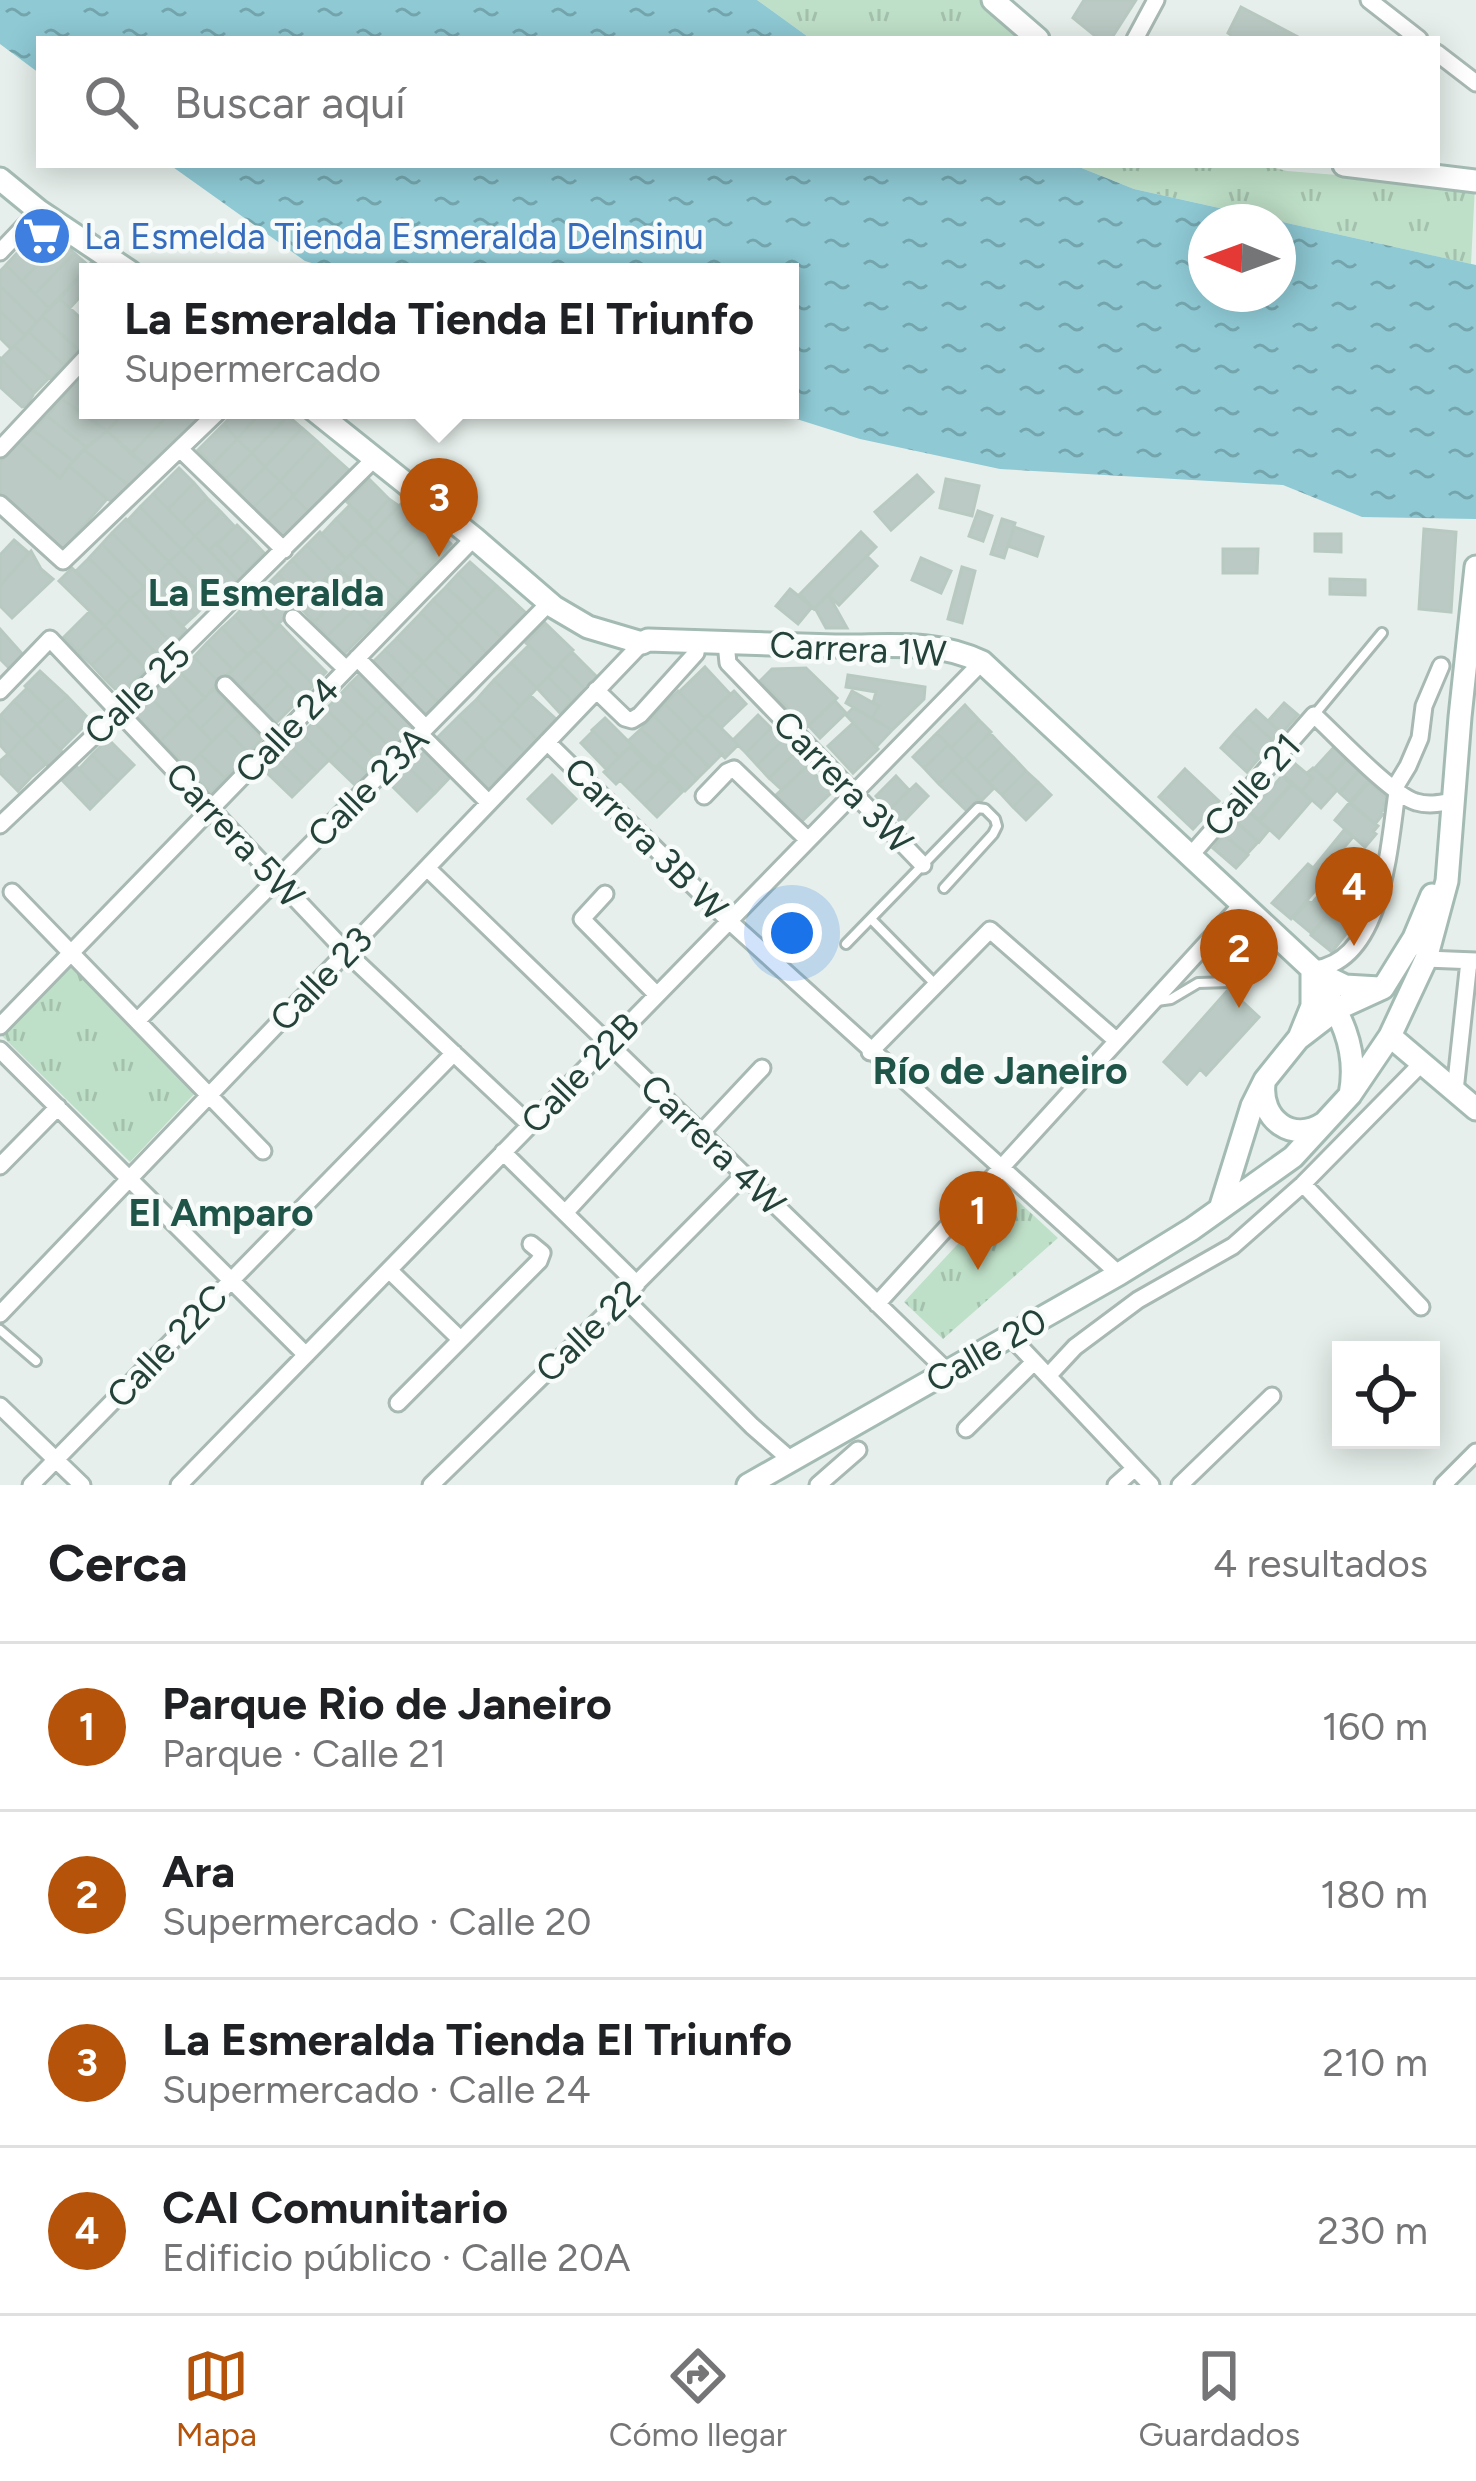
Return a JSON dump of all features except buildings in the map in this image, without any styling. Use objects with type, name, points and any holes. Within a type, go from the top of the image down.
[{"type":"main road","points":[[992,0],[1034,36]]},
{"type":"main road","points":[[1374,168],[1476,178]]},
{"type":"main road","points":[[0,178],[39,211],[117,263]]},
{"type":"main road","name":"Carrera 1W","points":[[325,419],[549,603],[588,627],[642,643],[920,645],[982,662],[1312,969],[1345,1025],[1353,1060],[1350,1095]]},
{"type":"main road","name":"Calle 20","points":[[1382,988],[1399,964],[1439,873],[1468,718],[1464,685],[1476,568]]},
{"type":"main road","name":"Calle 20","points":[[757,1483],[1119,1274],[1293,1156],[1350,1095],[1390,1036],[1426,959],[1447,881],[1454,801]]},
{"type":"main road","points":[[1298,1039],[1312,1006],[1312,969],[1345,986],[1382,988]]},
{"type":"main road","points":[[1220,1209],[1252,1106],[1265,1080],[1298,1039],[1336,1009],[1382,988]]},
{"type":"main road","points":[[1390,1036],[1476,1109]]},
{"type":"main road","points":[[1265,1080],[1264,1102],[1275,1121],[1294,1131],[1325,1123]]},
{"type":"street","points":[[1137,36],[1156,0]]},
{"type":"street","points":[[1369,0],[1415,36]]},
{"type":"street","points":[[1440,55],[1476,83]]},
{"type":"street","points":[[0,252],[39,211]]},
{"type":"street","points":[[0,448],[79,365]]},
{"type":"street","points":[[0,505],[63,561],[211,419]]},
{"type":"street","points":[[182,450],[284,550]]},
{"type":"street","name":"Calle 25","points":[[0,825],[374,458]]},
{"type":"street","name":"Calle 24","points":[[0,1026],[474,538]]},
{"type":"street","name":"Calle 23A","points":[[136,1021],[549,603]]},
{"type":"street","points":[[293,618],[423,731],[489,803]]},
{"type":"street","name":"Carrera 5W","points":[[0,691],[50,639],[346,952],[530,1125]]},
{"type":"street","points":[[596,690],[632,720],[696,653],[697,642]]},
{"type":"street","name":"Calle 23","points":[[0,1314],[642,643]]},
{"type":"street","name":"Carrera 3W","points":[[726,643],[728,663],[923,865]]},
{"type":"street","name":"Calle 22B","points":[[178,1485],[982,662]]},
{"type":"street","points":[[1312,969],[1331,967],[1351,952],[1378,905],[1396,790],[1420,738],[1424,706],[1441,666]]},
{"type":"street","points":[[225,685],[278,740]]},
{"type":"street","points":[[1314,716],[1415,802],[1454,801]]},
{"type":"street","name":"Calle 21","points":[[1190,856],[1314,716]]},
{"type":"street","name":"Carrera 3B W","points":[[547,742],[729,922],[1119,1274]]},
{"type":"street","points":[[704,796],[734,769],[808,840]]},
{"type":"street","name":"Carrera 4W","points":[[427,868],[948,1372]]},
{"type":"street","points":[[12,892],[262,1151]]},
{"type":"street","points":[[605,894],[582,919],[657,995]]},
{"type":"street","points":[[878,1304],[1242,904]]},
{"type":"street","points":[[870,1052],[990,930],[1117,1041]]},
{"type":"street","points":[[1426,959],[1472,961],[1455,1091]]},
{"type":"street","points":[[0,1050],[306,1354]]},
{"type":"street","name":"Calle 22C","points":[[31,1485],[454,1053]]},
{"type":"street","points":[[1048,1376],[1075,1347],[1138,1300],[1232,1246],[1303,1184],[1422,1063]]},
{"type":"street","points":[[700,1133],[762,1068]]},
{"type":"street","points":[[565,1213],[668,1101]]},
{"type":"street","points":[[0,1166],[58,1107]]},
{"type":"street","points":[[503,1152],[637,1284]]},
{"type":"street","name":"Calle 22","points":[[431,1485],[744,1174]]},
{"type":"street","points":[[1303,1184],[1420,1307]]},
{"type":"street","points":[[398,1403],[539,1262],[542,1253],[531,1244]]},
{"type":"street","points":[[388,1270],[460,1339]]},
{"type":"street","points":[[623,1297],[792,1461]]},
{"type":"street","points":[[1009,1335],[1151,1485]]},
{"type":"street","points":[[966,1429],[1034,1362]]},
{"type":"street","points":[[1180,1485],[1273,1396]]},
{"type":"street","points":[[0,1406],[82,1485]]},
{"type":"street","points":[[818,1485],[858,1450]]},
{"type":"street","points":[[1443,1485],[1476,1452]]},
{"type":"street","points":[[1116,1485],[1135,1468]]},
{"type":"lane","points":[[1314,716],[1382,633]]},
{"type":"lane","points":[[846,944],[978,808],[986,808],[997,826],[944,888]]},
{"type":"lane","points":[[872,920],[935,984]]},
{"type":"lane","points":[[1154,1001],[1171,999],[1198,983],[1230,982],[1275,935]]},
{"type":"lane","points":[[0,1330],[36,1361]]},
{"type":"green space","points":[[757,0],[980,0],[1023,36],[807,36]]},
{"type":"green space","points":[[1082,168],[1275,168],[1475,186],[1471,264],[1296,225],[1296,204],[1201,204],[1134,189]]},
{"type":"green space","points":[[69,964],[197,1091],[130,1162],[0,1034]]},
{"type":"green space","points":[[1007,1191],[1058,1238],[943,1339],[904,1302]]},
{"type":"water","points":[[0,0],[757,0],[807,36],[36,36],[36,71],[0,44]]},
{"type":"water","points":[[174,168],[1082,168],[1134,189],[1202,204],[1188,204],[1188,312],[1296,312],[1296,225],[1476,265],[1476,519],[1362,517],[1283,485],[1000,469],[860,439],[797,419],[799,263],[312,263]]},
{"type":"place","name":"La Esmelda Tienda Esmeralda Delnsinu","points":[[42,236]]},
{"type":"place","name":"La Esmeralda Tienda El Triunfo","points":[[439,557]]},
{"type":"place","name":"CAI Comunitario","points":[[1354,946]]},
{"type":"place","name":"Ara","points":[[1239,1008]]},
{"type":"place","name":"Parque Rio de Janeiro","points":[[978,1270]]},
{"type":"district","name":"La Esmeralda","points":[[266,592]]},
{"type":"district","name":"Río de Janeiro","points":[[1000,1070]]},
{"type":"district","name":"El Amparo","points":[[221,1212]]}]
